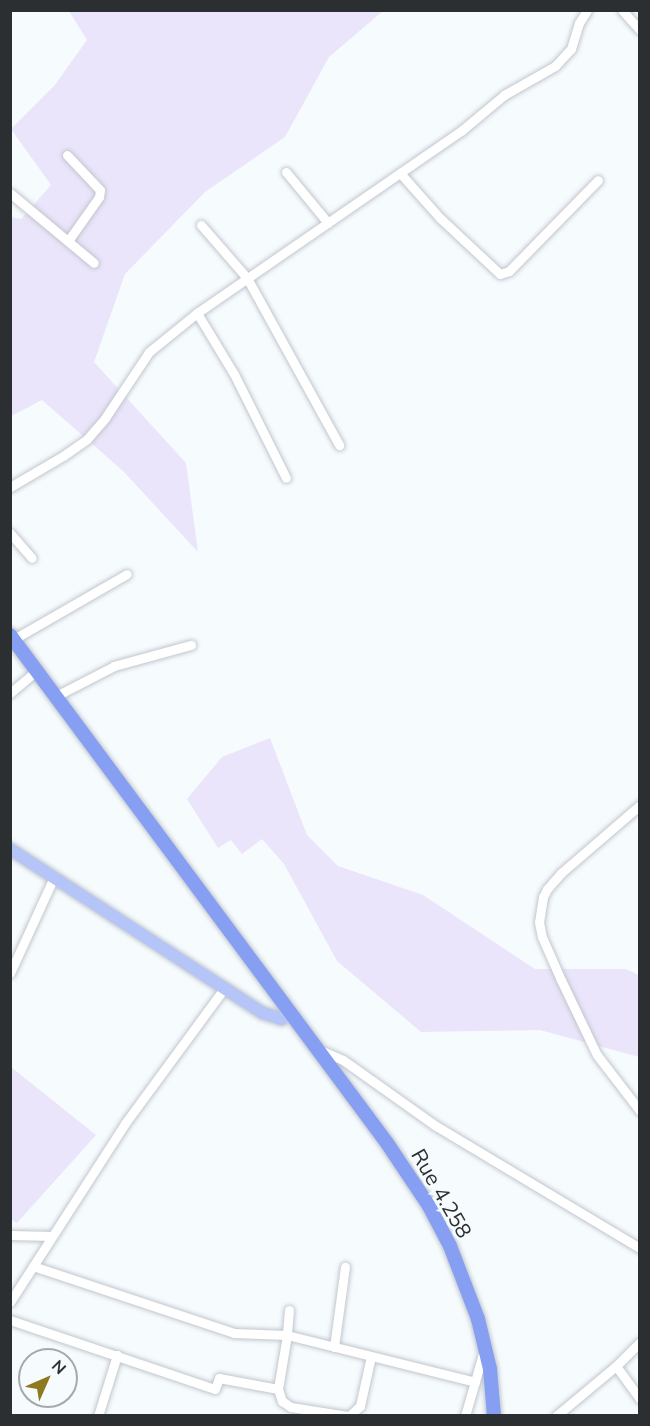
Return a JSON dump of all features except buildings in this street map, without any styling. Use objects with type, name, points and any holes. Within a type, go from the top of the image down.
[{"type":"highway","name":"Rue 4.258","points":[[12,637],[288,1019],[317,1049],[429,1206],[469,1290],[490,1369],[494,1416]]},
{"type":"main road","points":[[10,849],[263,1013],[288,1019]]},
{"type":"street","points":[[10,487],[87,439],[105,418],[149,352],[197,313],[468,126],[504,95],[555,66],[571,49],[579,23],[587,10]]},
{"type":"street","points":[[622,10],[639,30]]},
{"type":"street","points":[[67,155],[100,190],[99,197],[68,241]]},
{"type":"street","points":[[286,172],[328,223]]},
{"type":"street","points":[[400,172],[440,218],[500,274],[509,271],[598,180]]},
{"type":"street","points":[[10,193],[94,263]]},
{"type":"street","points":[[201,225],[247,278],[339,445]]},
{"type":"street","points":[[197,313],[234,374],[286,478]]},
{"type":"street","points":[[10,532],[32,558]]},
{"type":"street","points":[[12,637],[127,574]]},
{"type":"street","points":[[56,696],[114,666],[191,645]]},
{"type":"street","points":[[10,693],[36,671]]},
{"type":"street","points":[[639,805],[561,873],[547,889],[543,897],[539,922],[542,937],[597,1055],[639,1111]]},
{"type":"street","points":[[10,973],[54,877]]},
{"type":"street","points":[[10,1302],[126,1122],[225,987]]},
{"type":"street","points":[[317,1049],[343,1060],[436,1126],[639,1248]]},
{"type":"street","points":[[10,1235],[52,1236]]},
{"type":"street","points":[[33,1266],[234,1333],[288,1335],[475,1382]]},
{"type":"street","points":[[334,1347],[345,1267]]},
{"type":"street","points":[[288,1310],[288,1335],[278,1389],[286,1405],[348,1416],[360,1406],[371,1356]]},
{"type":"street","points":[[10,1320],[215,1389],[219,1378],[278,1389]]},
{"type":"street","points":[[556,1416],[616,1366],[639,1342]]},
{"type":"street","points":[[465,1416],[484,1347]]},
{"type":"street","points":[[98,1416],[117,1355]]},
{"type":"street","points":[[616,1366],[639,1399]]},
{"type":"shaded area","points":[[69,11],[383,11],[329,57],[285,137],[205,192],[125,274],[94,362],[186,463],[198,552],[123,471],[42,400],[11,416],[11,217],[21,219],[51,185],[11,129],[54,86],[87,40]]},
{"type":"shaded area","points":[[270,738],[307,835],[338,866],[423,895],[535,969],[626,969],[639,975],[639,1057],[540,1030],[421,1032],[337,961],[284,864],[262,839],[242,854],[231,840],[218,848],[187,799],[222,757]]},
{"type":"shaded area","points":[[11,1067],[96,1135],[17,1223],[10,1219]]}]
